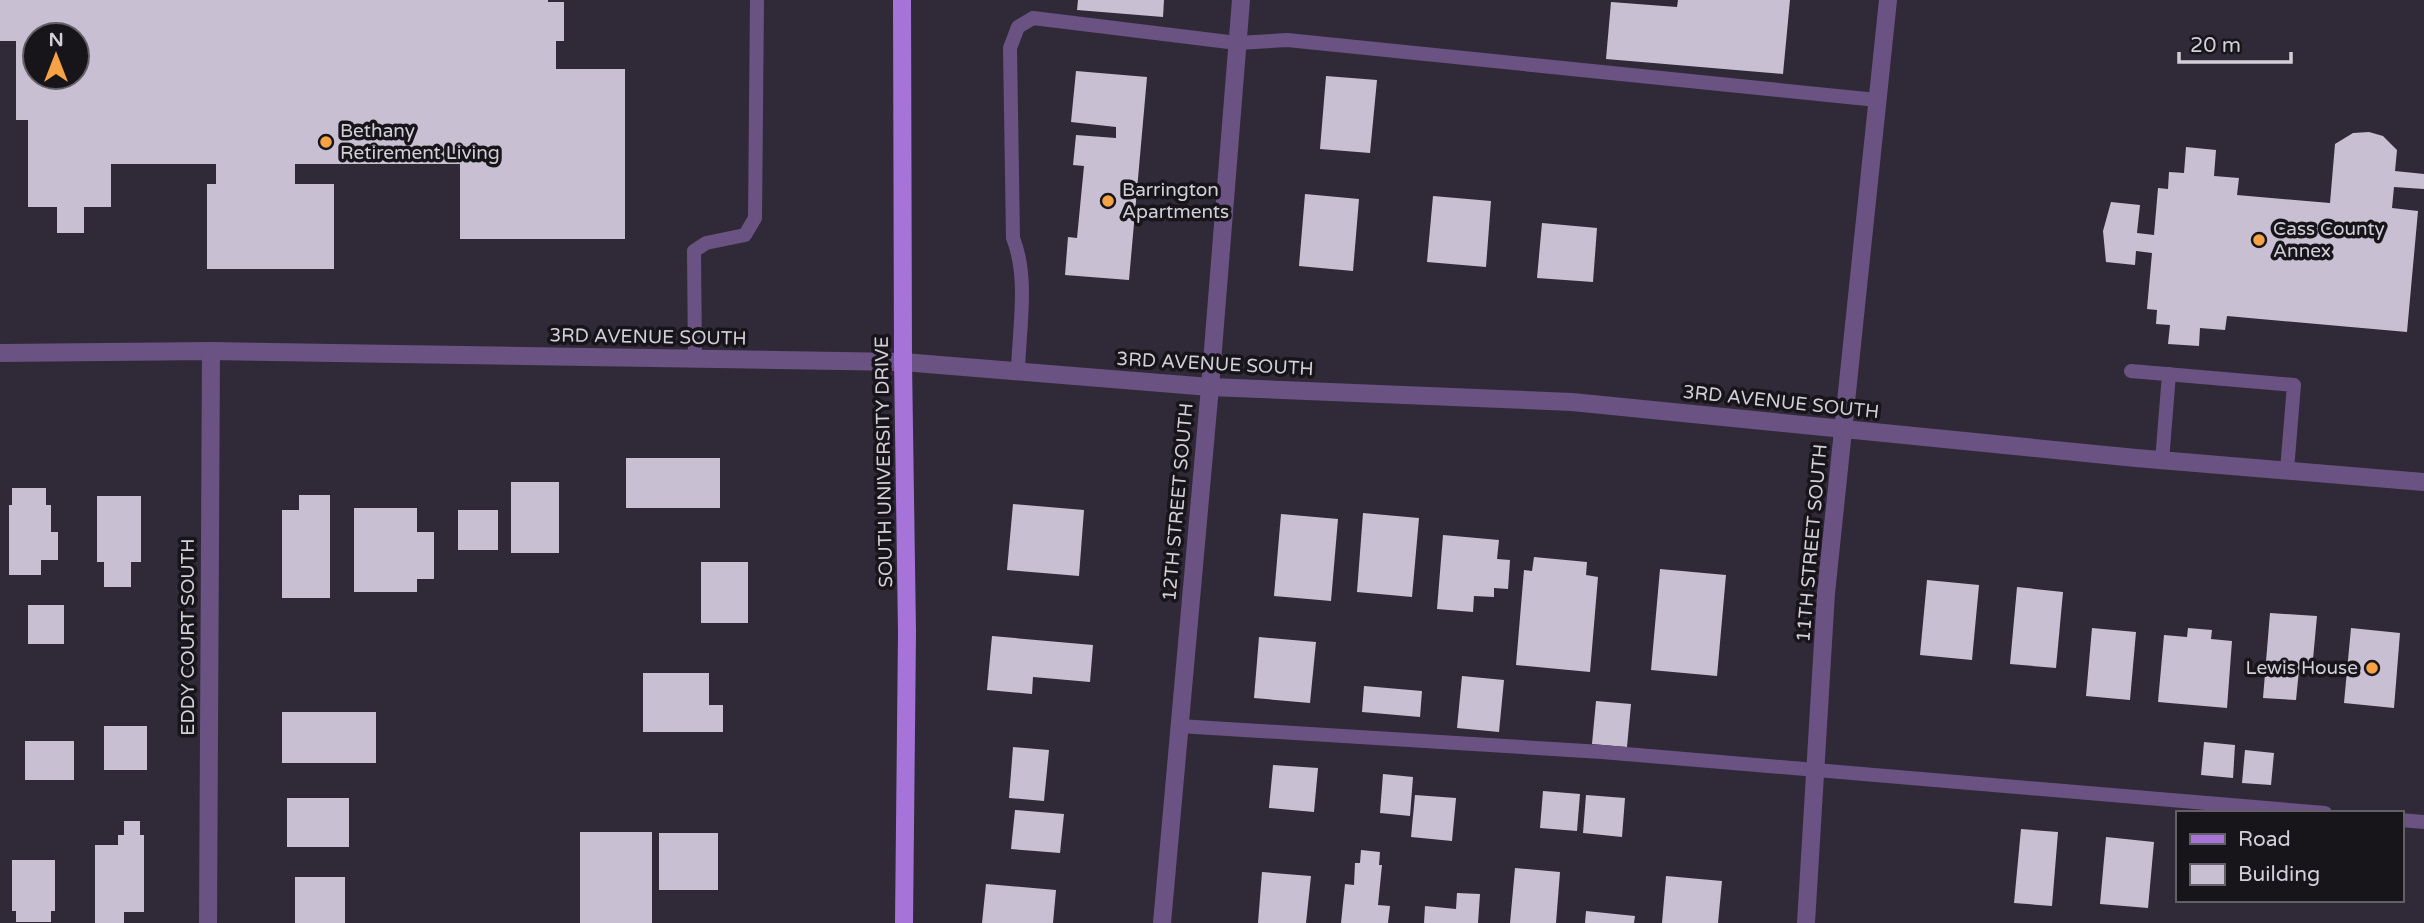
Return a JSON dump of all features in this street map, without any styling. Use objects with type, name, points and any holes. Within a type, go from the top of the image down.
[{"type":"main road","name":"SOUTH UNIVERSITY DRIVE","points":[[902,0],[907,632],[904,923]]},
{"type":"street","name":"12TH STREET SOUTH","points":[[1162,923],[1210,387],[1241,0]]},
{"type":"street","name":"11TH STREET SOUTH","points":[[1806,923],[1826,593],[1888,0]]},
{"type":"street","name":"3RD AVENUE SOUTH","points":[[0,353],[211,351],[903,362],[1210,387],[1572,402],[2162,461],[2424,482]]},
{"type":"street","name":"EDDY COURT SOUTH","points":[[208,923],[211,351]]},
{"type":"lane","points":[[695,359],[694,251],[706,243],[745,234],[755,218],[757,0]]},
{"type":"lane","points":[[1018,371],[1021,286],[1019,254],[1013,238],[1010,48],[1018,27],[1033,18],[1237,43],[1287,40],[1877,100]]},
{"type":"lane","points":[[2131,370],[2294,385],[2287,470]]},
{"type":"lane","points":[[2162,461],[2169,374]]},
{"type":"lane","points":[[1180,726],[1602,752],[2301,811]]},
{"type":"lane","points":[[2403,820],[2424,822]]},
{"type":"building","name":"Bethany Retirement Living","points":[[0,0],[564,2],[564,41],[556,41],[556,69],[625,69],[625,239],[460,239],[460,164],[295,164],[295,184],[334,184],[334,269],[207,269],[207,184],[216,184],[216,164],[111,164],[111,207],[84,207],[84,233],[57,233],[57,207],[28,207],[28,120],[16,120],[16,41],[0,41]]},
{"type":"building","points":[[1078,0],[1164,0],[1163,17],[1077,10]]},
{"type":"building","points":[[1678,0],[1790,0],[1783,74],[1606,59],[1611,2],[1677,7]]},
{"type":"building","name":"Barrington Apartments","points":[[1076,71],[1147,77],[1129,280],[1065,275],[1068,237],[1077,238],[1084,166],[1073,165],[1076,135],[1116,138],[1116,127],[1071,122]]},
{"type":"building","points":[[1326,76],[1377,80],[1370,153],[1320,149]]},
{"type":"building","name":"Cass County Annex","points":[[2369,132],[2383,136],[2397,150],[2395,171],[2424,174],[2424,189],[2394,187],[2392,208],[2418,211],[2407,332],[2227,316],[2225,330],[2200,328],[2199,346],[2168,344],[2170,325],[2156,324],[2157,310],[2147,309],[2152,253],[2136,251],[2135,265],[2106,262],[2103,231],[2111,202],[2140,205],[2137,233],[2154,235],[2158,188],[2168,189],[2169,172],[2184,173],[2186,147],[2216,150],[2214,176],[2239,178],[2237,195],[2330,203],[2335,144],[2353,133]]},
{"type":"building","points":[[1305,194],[1359,199],[1353,271],[1299,266]]},
{"type":"building","points":[[1433,196],[1491,201],[1486,267],[1427,262]]},
{"type":"building","points":[[1542,223],[1597,228],[1593,282],[1537,278]]},
{"type":"building","points":[[626,458],[720,458],[720,508],[626,508]]},
{"type":"building","points":[[511,482],[559,482],[559,553],[511,553]]},
{"type":"building","points":[[12,488],[46,488],[46,505],[51,505],[51,532],[58,532],[58,560],[41,560],[41,575],[9,575],[9,505],[12,505]]},
{"type":"building","points":[[299,495],[330,495],[330,598],[282,598],[282,510],[299,510]]},
{"type":"building","points":[[97,496],[141,496],[141,562],[131,562],[131,587],[104,587],[104,562],[97,562]]},
{"type":"building","points":[[1013,504],[1084,510],[1079,576],[1007,570]]},
{"type":"building","points":[[354,508],[417,508],[417,532],[434,532],[434,579],[417,579],[417,592],[354,592]]},
{"type":"building","points":[[458,510],[498,510],[498,550],[458,550]]},
{"type":"building","points":[[1363,513],[1419,518],[1412,597],[1357,592]]},
{"type":"building","points":[[1281,514],[1338,519],[1331,601],[1274,596]]},
{"type":"building","points":[[1443,535],[1499,540],[1497,559],[1510,560],[1508,589],[1494,588],[1494,597],[1474,596],[1473,612],[1437,609]]},
{"type":"building","points":[[1534,557],[1587,562],[1586,575],[1598,577],[1590,672],[1516,665],[1524,570],[1532,571]]},
{"type":"building","points":[[701,562],[748,562],[748,623],[701,623]]},
{"type":"building","points":[[1660,569],[1726,575],[1717,676],[1651,670]]},
{"type":"building","points":[[1927,580],[1979,585],[1972,660],[1920,655]]},
{"type":"building","points":[[2017,587],[2063,592],[2056,668],[2010,664]]},
{"type":"building","points":[[28,605],[64,605],[64,644],[28,644]]},
{"type":"building","points":[[2270,613],[2317,616],[2312,670],[2299,670],[2296,700],[2263,698]]},
{"type":"building","points":[[2092,628],[2136,632],[2130,700],[2086,696]]},
{"type":"building","points":[[2188,628],[2212,630],[2211,639],[2232,641],[2227,708],[2158,702],[2164,635],[2187,637]]},
{"type":"building","name":"Lewis House","points":[[2351,628],[2400,633],[2394,708],[2344,703]]},
{"type":"building","points":[[992,636],[1093,645],[1090,682],[1033,677],[1032,694],[987,690]]},
{"type":"building","points":[[1259,637],[1316,642],[1310,703],[1254,698]]},
{"type":"building","points":[[643,673],[709,673],[709,705],[723,705],[723,732],[643,732]]},
{"type":"building","points":[[1462,676],[1504,680],[1499,732],[1457,728]]},
{"type":"building","points":[[1364,686],[1422,691],[1420,717],[1362,712]]},
{"type":"building","points":[[1596,701],[1631,704],[1627,747],[1592,744]]},
{"type":"building","points":[[282,712],[376,712],[376,763],[282,763]]},
{"type":"building","points":[[104,726],[147,726],[147,770],[104,770]]},
{"type":"building","points":[[25,741],[74,741],[74,780],[25,780]]},
{"type":"building","points":[[2204,742],[2235,745],[2233,778],[2201,775]]},
{"type":"building","points":[[1013,747],[1049,750],[1044,801],[1009,798]]},
{"type":"building","points":[[2245,750],[2274,753],[2271,785],[2242,783]]},
{"type":"building","points":[[1273,765],[1318,768],[1314,812],[1269,808]]},
{"type":"building","points":[[1383,774],[1413,777],[1410,816],[1380,813]]},
{"type":"building","points":[[1543,791],[1580,794],[1577,831],[1540,828]]},
{"type":"building","points":[[1415,795],[1456,798],[1452,841],[1411,837]]},
{"type":"building","points":[[1586,795],[1625,798],[1622,837],[1583,833]]},
{"type":"building","points":[[287,798],[349,798],[349,847],[287,847]]},
{"type":"building","points":[[1015,810],[1064,814],[1060,853],[1011,849]]},
{"type":"building","points":[[124,821],[140,821],[140,835],[144,835],[144,912],[124,912],[124,923],[95,923],[95,845],[118,845],[118,835],[124,835]]},
{"type":"building","points":[[2021,829],[2058,832],[2052,906],[2014,903]]},
{"type":"building","points":[[580,832],[652,832],[652,923],[580,923]]},
{"type":"building","points":[[659,833],[718,833],[718,890],[659,890]]},
{"type":"building","points":[[2106,837],[2154,842],[2148,908],[2100,904]]},
{"type":"building","points":[[1361,850],[1380,852],[1379,865],[1382,865],[1378,905],[1390,906],[1388,923],[1341,923],[1345,884],[1354,885],[1355,863],[1360,863]]},
{"type":"building","points":[[12,860],[55,860],[55,911],[51,911],[51,922],[16,922],[16,911],[12,911]]},
{"type":"building","points":[[1515,868],[1560,872],[1556,923],[1510,923]]},
{"type":"building","points":[[1262,872],[1311,876],[1306,923],[1258,923]]},
{"type":"building","points":[[1666,876],[1722,881],[1718,923],[1662,923]]},
{"type":"building","points":[[295,877],[345,877],[345,923],[295,923]]},
{"type":"building","points":[[986,884],[1056,890],[1053,923],[982,923]]},
{"type":"building","points":[[1457,893],[1480,894],[1478,923],[1424,923],[1425,906],[1456,909]]},
{"type":"building","points":[[1586,911],[1635,916],[1634,923],[1585,923]]},
{"type":"place","name":"Bethany Retirement Living","points":[[326,142]]},
{"type":"place","name":"Barrington Apartments","points":[[1108,201]]},
{"type":"place","name":"Cass County Annex","points":[[2259,240]]},
{"type":"place","name":"Lewis House","points":[[2372,668]]}]
